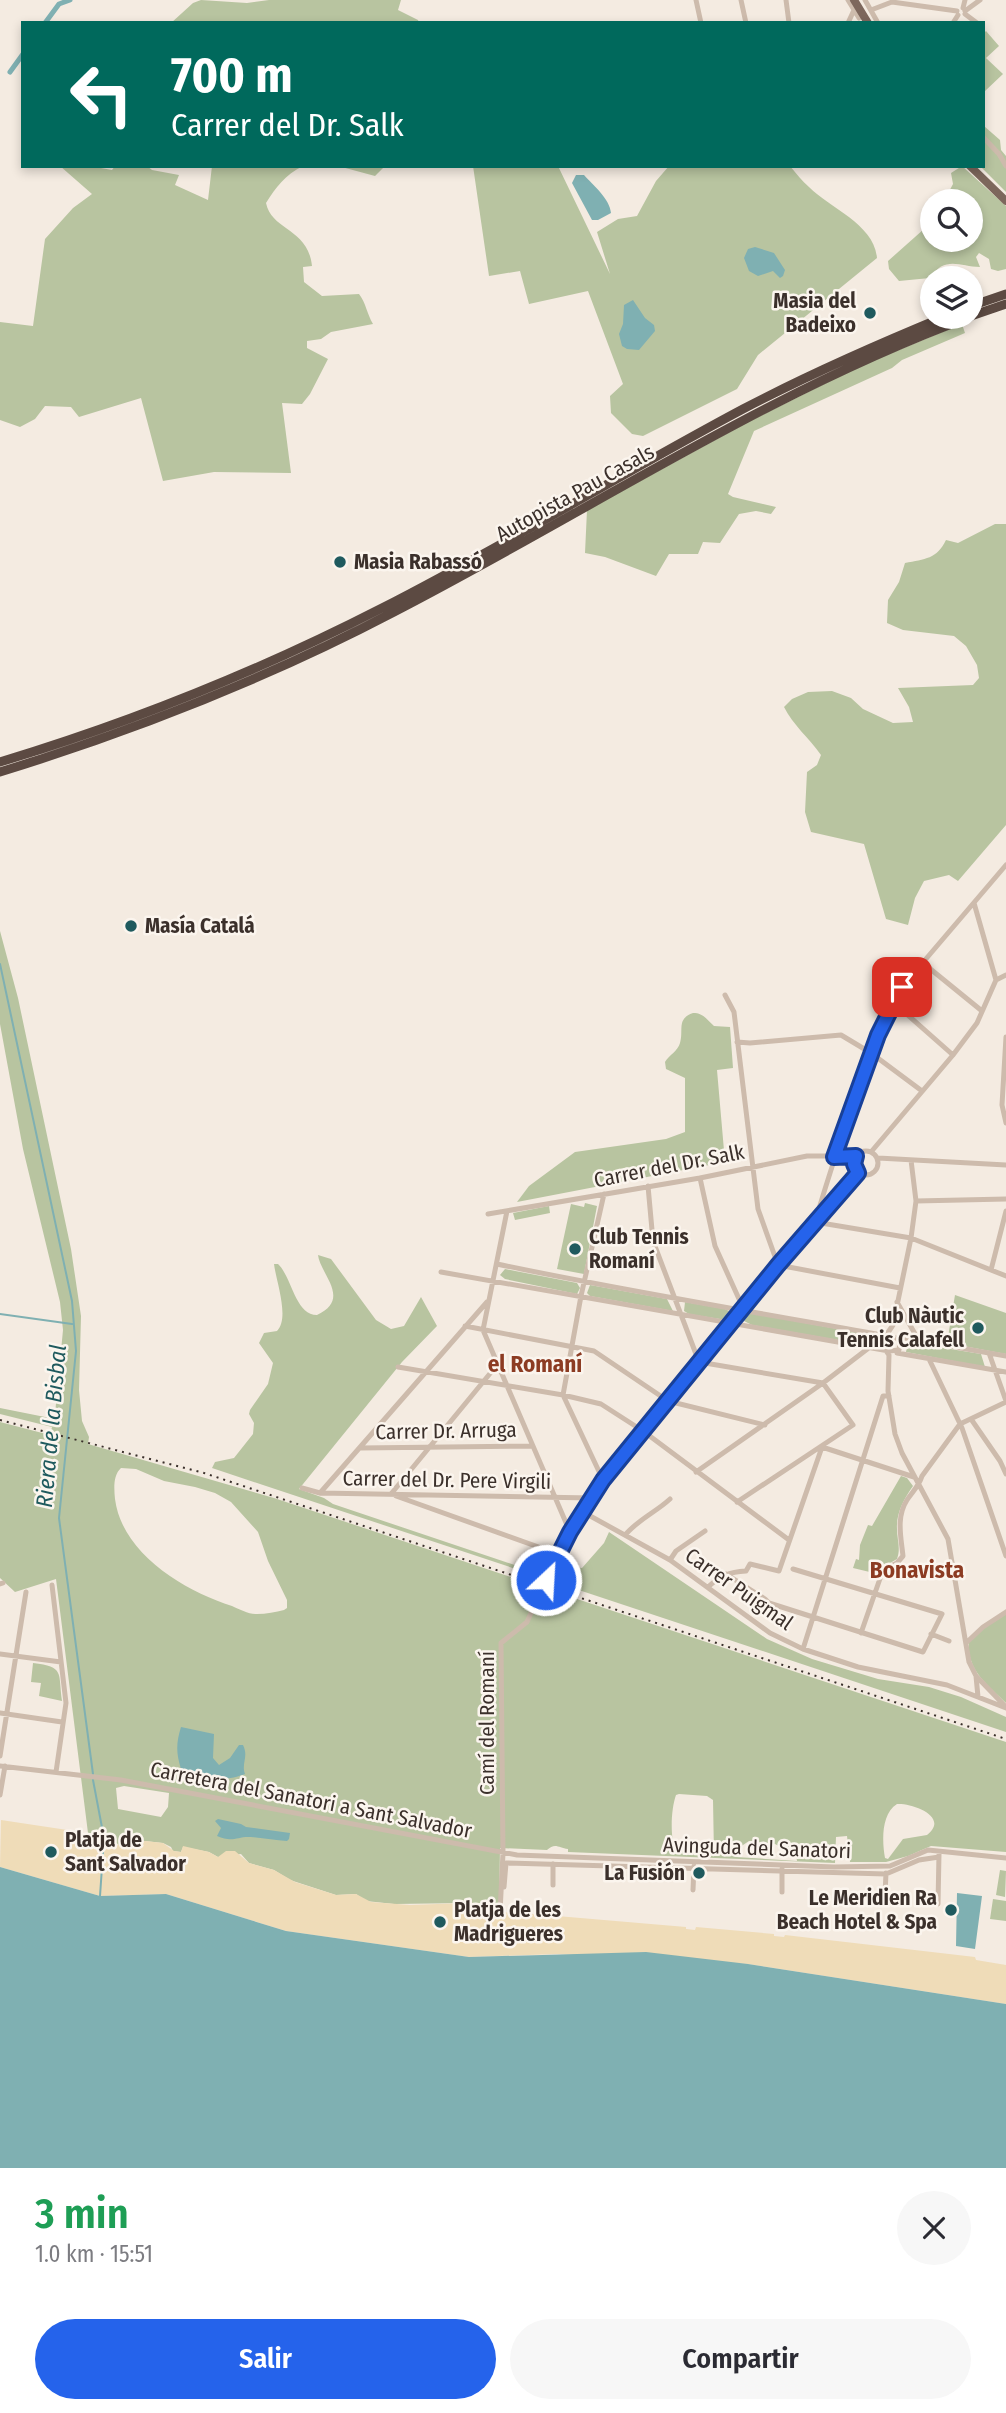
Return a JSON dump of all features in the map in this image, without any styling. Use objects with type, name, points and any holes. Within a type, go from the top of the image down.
[{"type":"highway","points":[[983,302],[1006,294]]},
{"type":"highway","name":"Autopista Pau Casals","points":[[983,312],[1006,304]]},
{"type":"highway","name":"Autopista Pau Casals","points":[[0,762],[143,714],[315,641],[427,584],[756,402],[823,369],[920,327]]},
{"type":"highway","name":"Autopista Pau Casals","points":[[0,772],[146,723],[320,649],[471,571],[770,406],[939,329]]},
{"type":"main road","points":[[856,0],[868,21]]},
{"type":"main road","points":[[974,168],[1006,199]]},
{"type":"street","points":[[696,0],[701,21]]},
{"type":"street","points":[[741,0],[746,21]]},
{"type":"street","points":[[786,0],[789,21]]},
{"type":"street","points":[[848,0],[859,18]]},
{"type":"street","points":[[864,0],[877,21]]},
{"type":"street","points":[[962,12],[965,0]]},
{"type":"street","points":[[955,21],[962,12],[980,0]]},
{"type":"street","points":[[871,10],[892,2],[962,12],[974,21]]},
{"type":"street","points":[[849,21],[854,10]]},
{"type":"street","points":[[985,139],[1006,166]]},
{"type":"street","points":[[814,1222],[871,1053],[893,1002],[902,987],[1006,865]]},
{"type":"street","points":[[974,904],[996,980]]},
{"type":"street","points":[[923,963],[982,1011]]},
{"type":"street","points":[[871,1152],[953,1055],[977,1023],[996,980],[1006,975]]},
{"type":"street","points":[[724,995],[734,1012],[758,1209],[778,1265]]},
{"type":"street","points":[[893,1002],[953,1055]]},
{"type":"street","points":[[737,1042],[841,1035],[871,1053],[922,1091]]},
{"type":"street","points":[[1006,1037],[1002,1105],[1006,1123]]},
{"type":"street","points":[[878,1158],[878,1167],[873,1174],[865,1176],[858,1173],[854,1164],[856,1156],[862,1151],[871,1152],[878,1158],[1006,1164]]},
{"type":"street","name":"Carrer del Dr. Salk","points":[[488,1214],[700,1178],[807,1156],[856,1156]]},
{"type":"street","points":[[888,1368],[893,1325],[916,1201],[911,1160]]},
{"type":"street","points":[[546,1580],[570,1532],[603,1480],[778,1265],[858,1173]]},
{"type":"street","points":[[700,1178],[715,1246],[744,1310]]},
{"type":"street","points":[[648,1186],[653,1241],[699,1362]]},
{"type":"street","points":[[603,1480],[564,1395],[581,1296],[604,1194]]},
{"type":"street","points":[[916,1201],[1006,1199]]},
{"type":"street","points":[[507,1211],[483,1330],[570,1532]]},
{"type":"street","points":[[991,1270],[1006,1211]]},
{"type":"street","points":[[814,1222],[911,1238],[1006,1276]]},
{"type":"street","points":[[497,1264],[584,1283],[1006,1356]]},
{"type":"street","points":[[778,1265],[900,1288]]},
{"type":"street","points":[[441,1272],[892,1351],[929,1360],[1006,1371]]},
{"type":"street","points":[[320,1493],[489,1299]]},
{"type":"street","points":[[897,1302],[919,1341]]},
{"type":"street","points":[[892,1337],[893,1325]]},
{"type":"street","points":[[465,1326],[594,1352],[667,1401],[765,1424]]},
{"type":"street","points":[[696,1472],[824,1383],[869,1348],[892,1337]]},
{"type":"street","points":[[892,1337],[901,1345],[889,1355],[888,1368],[895,1434],[914,1477],[948,1539],[968,1661],[976,1676],[1006,1708]]},
{"type":"street","points":[[861,1633],[883,1570],[897,1563],[903,1556],[899,1522],[905,1502],[960,1424],[1006,1402],[989,1353]]},
{"type":"street","points":[[929,1360],[960,1424],[1006,1556]]},
{"type":"street","points":[[699,1362],[824,1383],[853,1425],[737,1502]]},
{"type":"street","points":[[497,1365],[391,1494],[558,1554]]},
{"type":"street","points":[[398,1367],[564,1395],[601,1404],[643,1431],[789,1540]]},
{"type":"street","points":[[803,1649],[883,1396],[889,1395]]},
{"type":"street","points":[[971,1419],[1006,1474]]},
{"type":"street","name":"Carrer Dr. Arruga","points":[[360,1448],[532,1446]]},
{"type":"street","points":[[822,1447],[914,1477]]},
{"type":"street","points":[[708,1587],[726,1574],[746,1571],[750,1563],[779,1571],[822,1447]]},
{"type":"street","name":"Carrer del Dr. Pere Virgili","points":[[302,1488],[320,1493],[592,1498]]},
{"type":"street","points":[[626,1534],[635,1523],[658,1510],[670,1499]]},
{"type":"street","name":"Carrer Puigmal","points":[[583,1512],[670,1560],[770,1633],[803,1649],[858,1667],[947,1685],[1006,1708]]},
{"type":"street","points":[[670,1560],[676,1551],[705,1531]]},
{"type":"street","points":[[726,1574],[769,1604],[923,1652],[942,1614],[793,1569]]},
{"type":"street","points":[[52,1585],[66,1703],[56,1772]]},
{"type":"street","name":"Camí del Romaní","points":[[500,1912],[503,1853],[501,1643],[527,1622],[541,1591]]},
{"type":"street","points":[[0,1756],[3,1714],[16,1657],[26,1592]]},
{"type":"street","points":[[966,1643],[983,1627],[1006,1612]]},
{"type":"street","points":[[931,1634],[950,1641]]},
{"type":"street","points":[[0,1654],[61,1662]]},
{"type":"street","points":[[976,1676],[978,1695]]},
{"type":"street","points":[[965,1692],[976,1684]]},
{"type":"street","points":[[978,1695],[985,1686]]},
{"type":"street","points":[[3,1714],[62,1721]]},
{"type":"street","points":[[0,1794],[3,1766]]},
{"type":"street","name":"Carretera del Sanatori a Sant Salvador","points":[[3,1766],[114,1779],[503,1853]]},
{"type":"street","name":"Avinguda del Sanatori","points":[[503,1853],[782,1868],[886,1866],[928,1850],[939,1854],[1006,1858]]},
{"type":"street","points":[[782,1892],[782,1868],[886,1874],[939,1854],[938,1904]]},
{"type":"street","points":[[553,1857],[553,1885]]},
{"type":"street","points":[[504,1887],[506,1863],[695,1865],[693,1890]]},
{"type":"street","points":[[885,1894],[886,1866]]},
{"type":"green space","points":[[201,0],[247,3],[269,0],[401,0],[398,10],[418,21],[173,21],[193,3]]},
{"type":"green space","points":[[985,32],[999,46],[986,58],[1003,74],[985,91]]},
{"type":"green space","points":[[985,127],[1000,140],[1001,150],[1006,156],[1006,192],[982,168],[985,168]]},
{"type":"green space","points":[[62,168],[150,168],[179,175],[175,185],[208,200],[212,168],[300,168],[286,177],[273,192],[266,203],[270,212],[304,244],[309,254],[312,266],[303,267],[304,282],[322,296],[359,294],[373,324],[331,332],[321,339],[307,341],[307,348],[328,359],[302,404],[282,403],[291,473],[214,472],[163,481],[141,398],[79,417],[71,407],[45,406],[35,419],[20,427],[0,420],[0,322],[33,326],[45,239],[73,208],[92,194]]},
{"type":"green space","points":[[345,168],[383,168],[375,176]]},
{"type":"green space","points":[[473,168],[559,168],[610,274],[597,232],[618,219],[637,216],[656,181],[667,168],[792,168],[818,195],[860,226],[874,246],[877,258],[758,355],[737,389],[643,436],[632,434],[611,413],[610,396],[623,384],[588,291],[529,304],[520,271],[489,276]]},
{"type":"green space","points":[[964,168],[1006,206],[1006,269],[991,269],[989,259],[979,253],[976,257],[980,266],[920,266],[920,279],[899,281],[889,269],[888,261],[920,233],[920,252],[983,252],[983,189],[950,189],[953,184],[951,173]]},
{"type":"green space","points":[[950,329],[964,329],[965,333],[754,431],[728,494],[776,507],[771,514],[756,511],[739,514],[720,543],[703,542],[698,554],[669,554],[656,576],[605,557],[585,553],[587,510],[748,422],[860,366]]},
{"type":"green space","points":[[995,524],[1006,524],[1006,825],[958,881],[949,875],[924,881],[915,898],[908,925],[886,919],[864,844],[811,832],[805,812],[807,772],[817,765],[821,755],[784,707],[792,699],[808,692],[832,691],[851,698],[863,709],[893,723],[913,722],[909,707],[898,688],[973,685],[979,678],[977,665],[966,646],[954,636],[903,630],[887,623],[888,600],[899,582],[905,563],[934,555],[946,540],[958,543]]},
{"type":"green space","points":[[0,931],[18,998],[71,1249],[81,1316],[79,1390],[82,1421],[89,1437],[88,1444],[274,1498],[1006,1742],[1006,1852],[931,1846],[886,1862],[850,1862],[847,1836],[836,1837],[835,1863],[568,1852],[568,1849],[555,1846],[547,1850],[500,1848],[499,1909],[466,1903],[394,1904],[366,1901],[356,1894],[336,1895],[290,1880],[274,1870],[249,1863],[241,1854],[218,1857],[209,1852],[183,1847],[181,1852],[173,1851],[163,1843],[145,1841],[122,1846],[88,1833],[56,1579],[15,1592],[0,1578],[0,1422],[50,1435],[52,1427],[0,1414],[0,1408],[50,1418],[55,1414],[63,1330],[60,1302],[23,1149],[0,1024]],"holes":[[[121,1468],[136,1469],[164,1481],[215,1493],[231,1502],[258,1532],[268,1561],[287,1600],[287,1608],[267,1613],[248,1613],[195,1591],[158,1568],[130,1537],[120,1519],[114,1491]],[[124,1786],[169,1793],[168,1807],[161,1817],[118,1809],[116,1788]],[[676,1795],[707,1796],[713,1800],[714,1855],[675,1850],[672,1823]],[[897,1804],[912,1806],[932,1817],[933,1828],[927,1835],[903,1839],[888,1859],[885,1858],[883,1836],[888,1814]],[[749,1841],[775,1844],[796,1855],[797,1861],[736,1857],[737,1849]]]},
{"type":"green space","points":[[693,1013],[703,1016],[714,1026],[730,1027],[733,1068],[717,1070],[725,1162],[517,1202],[529,1186],[575,1152],[666,1139],[685,1132],[685,1078],[666,1069],[665,1062],[679,1046],[684,1018]]},
{"type":"green space","name":"Club Tennis Romaní","points":[[585,1203],[597,1206],[584,1274],[557,1269],[571,1204],[584,1207]]},
{"type":"green space","name":"Club Tennis Romaní","points":[[549,1206],[550,1213],[515,1220],[513,1213]]},
{"type":"green space","points":[[318,1255],[331,1259],[376,1320],[391,1329],[404,1326],[421,1297],[437,1326],[402,1362],[299,1489],[333,1504],[550,1577],[557,1565],[582,1568],[604,1543],[609,1532],[767,1639],[812,1659],[878,1679],[929,1687],[961,1697],[1006,1717],[1006,1732],[212,1468],[215,1462],[234,1458],[253,1434],[254,1423],[249,1414],[250,1410],[268,1384],[273,1363],[259,1343],[264,1333],[277,1331],[282,1317],[274,1264],[278,1264],[283,1270],[304,1309],[317,1315],[327,1309],[333,1294]]},
{"type":"green space","points":[[505,1269],[577,1283],[580,1288],[577,1294],[505,1279],[500,1275]]},
{"type":"green space","points":[[590,1285],[667,1299],[673,1311],[590,1296],[587,1293]]},
{"type":"green space","name":"Club Nàutic Tennis Calafell","points":[[955,1295],[1006,1313],[1006,1354],[947,1343]]},
{"type":"green space","points":[[685,1302],[725,1309],[733,1313],[726,1320],[689,1314],[684,1311]]},
{"type":"green space","points":[[750,1313],[871,1335],[876,1339],[866,1345],[752,1325],[742,1320]]},
{"type":"green space","points":[[908,1342],[981,1354],[985,1367],[906,1352]]},
{"type":"green space","points":[[901,1476],[907,1478],[913,1486],[899,1512],[897,1559],[883,1567],[878,1574],[853,1568],[856,1559],[859,1560],[860,1545],[868,1525],[872,1526]]},
{"type":"green space","points":[[1006,1614],[1006,1703],[974,1668],[969,1640],[989,1623]]},
{"type":"green space","points":[[33,1663],[55,1669],[60,1677],[62,1701],[39,1696],[41,1683],[31,1682]]},
{"type":"green space","points":[[1000,1870],[1006,1871],[1005,1897],[996,1895]]},
{"type":"green space","points":[[993,1899],[1006,1901],[1006,1921],[990,1919]]},
{"type":"sand","name":"Platja de les Madrigueres","points":[[1,1820],[74,1831],[74,1835],[82,1838],[84,1833],[88,1833],[122,1846],[145,1841],[163,1843],[174,1851],[181,1852],[183,1846],[218,1857],[226,1851],[235,1851],[249,1863],[274,1870],[295,1882],[336,1895],[356,1894],[371,1902],[410,1905],[466,1903],[499,1909],[499,1912],[547,1915],[547,1918],[557,1916],[695,1930],[696,1927],[785,1935],[975,1957],[976,1960],[1006,1965],[1006,2004],[748,1964],[557,1954],[469,1957],[286,1931],[166,1894],[100,1896],[0,1867]]},
{"type":"water","points":[[576,175],[584,175],[596,188],[608,203],[611,213],[592,220],[572,183]]},
{"type":"water","points":[[755,247],[774,253],[785,270],[783,276],[780,278],[773,271],[758,276],[749,271],[744,258],[748,249]]},
{"type":"water","points":[[633,300],[645,318],[654,325],[655,331],[639,350],[622,346],[619,334],[623,324],[624,305]]},
{"type":"water","points":[[181,1727],[214,1734],[213,1758],[219,1765],[230,1758],[239,1745],[243,1745],[245,1774],[220,1779],[181,1769],[177,1748]]},
{"type":"water","points":[[218,1819],[246,1827],[290,1833],[289,1839],[222,1838],[217,1836],[221,1828],[215,1821]]},
{"type":"water","points":[[0,1867],[100,1896],[166,1894],[286,1931],[469,1957],[646,1952],[748,1964],[1006,2004],[1006,2168],[0,2168]]},
{"type":"water","points":[[957,1893],[982,1896],[975,1949],[956,1946]]},
{"type":"waterway","points":[[46,21],[59,4],[70,0]]},
{"type":"waterway","points":[[10,72],[21,57]]},
{"type":"waterway","name":"Riera de la Bisbal","points":[[0,964],[72,1301],[76,1351],[59,1518],[93,1774]]},
{"type":"waterway","points":[[0,1314],[72,1324]]},
{"type":"waterway","name":"Riera de la Bisbal","points":[[93,1780],[104,1838],[100,1896]]},
{"type":"railway","points":[[0,1420],[204,1473],[1006,1739]]},
{"type":"place","name":"Masia del Badeixo","points":[[870,313]]},
{"type":"place","name":"Masia Rabassó","points":[[340,562]]},
{"type":"place","name":"Masía Catalá","points":[[131,926]]},
{"type":"place","name":"Club Tennis Romaní","points":[[575,1249]]},
{"type":"place","name":"Club Nàutic Tennis Calafell","points":[[978,1328]]},
{"type":"place","name":"Platja de Sant Salvador","points":[[51,1852]]},
{"type":"place","name":"La Fusión","points":[[699,1873]]},
{"type":"place","name":"Le Meridien Ra Beach Hotel & Spa","points":[[951,1910]]},
{"type":"place","name":"Platja de les Madrigueres","points":[[440,1922]]},
{"type":"district","name":"el Romaní","points":[[535,1364]]},
{"type":"district","name":"Bonavista","points":[[917,1570]]},
{"type":"route","points":[[546,1580],[570,1532],[603,1480],[778,1265],[858,1173],[854,1164],[856,1156],[834,1157],[878,1035],[902,987]]}]
